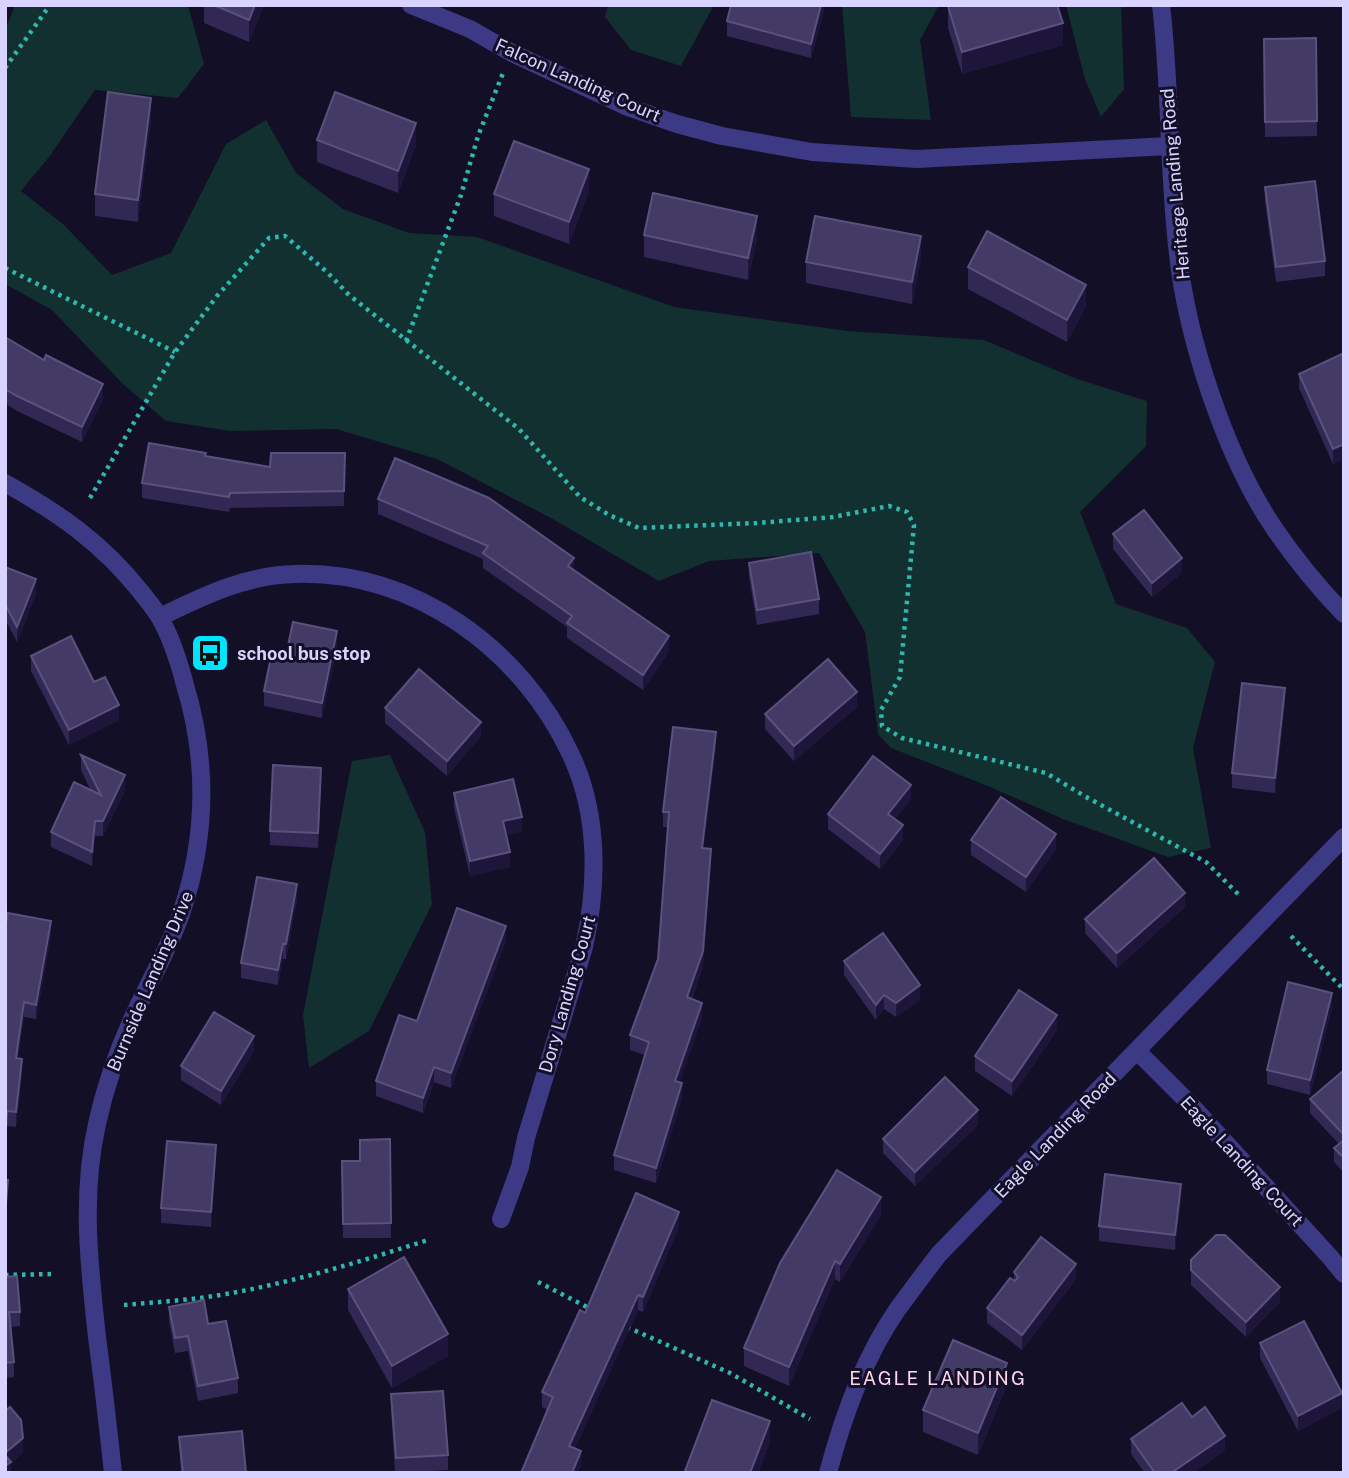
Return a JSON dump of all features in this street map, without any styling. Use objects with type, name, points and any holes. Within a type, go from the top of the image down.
[{"type":"street","name":"Falcon Landing Court","points":[[411,5],[470,29],[512,54],[628,107],[722,136],[812,152],[917,159],[1169,146]]},
{"type":"street","name":"Heritage Landing Road","points":[[1161,5],[1178,256],[1190,320],[1211,395],[1243,472],[1272,526],[1309,577],[1344,614]]},
{"type":"street","name":"Burnside Landing Drive","points":[[5,483],[56,512],[86,534],[125,573],[160,617],[177,657],[194,713],[201,751],[201,833],[192,877],[181,914],[133,1017],[112,1070],[96,1125],[89,1168],[89,1268],[113,1473]]},
{"type":"street","name":"Dory Landing Court","points":[[160,617],[222,587],[267,576],[321,574],[354,578],[385,586],[440,611],[489,646],[513,669],[544,707],[572,756],[586,802],[592,834],[594,872],[591,915],[520,1167],[501,1219]]},
{"type":"street","name":"Eagle Landing Road","points":[[828,1473],[845,1417],[862,1376],[897,1311],[939,1254],[1344,837]]},
{"type":"street","name":"Eagle Landing Court","points":[[1137,1051],[1199,1114],[1331,1257],[1344,1275]]},
{"type":"path","points":[[5,68],[50,5]]},
{"type":"path","points":[[406,341],[461,195],[478,136],[502,75]]},
{"type":"path","points":[[90,498],[175,352],[217,296],[269,238],[285,236],[349,295],[519,429],[580,497],[609,515],[639,528],[807,519],[889,506],[907,512],[914,525],[900,677],[881,709],[882,726],[902,738],[1046,773],[1206,862],[1240,896]]},
{"type":"path","points":[[5,268],[175,352]]},
{"type":"path","points":[[1291,936],[1344,990]]},
{"type":"path","points":[[124,1305],[222,1295],[265,1287],[354,1264],[428,1240]]},
{"type":"path","points":[[5,1275],[56,1274]]},
{"type":"path","points":[[538,1283],[595,1311]]},
{"type":"path","points":[[618,1322],[730,1373],[810,1419]]},
{"type":"green space","points":[[15,5],[188,5],[204,64],[178,98],[95,90],[49,157],[21,191],[64,225],[112,275],[171,253],[226,144],[266,120],[296,173],[343,209],[409,233],[477,237],[674,307],[848,331],[984,340],[1077,379],[1147,401],[1146,446],[1080,512],[1116,604],[1187,628],[1215,662],[1193,748],[1211,848],[1168,857],[1063,819],[891,748],[878,734],[865,632],[819,553],[709,561],[659,581],[551,518],[437,459],[336,429],[230,431],[166,421],[123,384],[52,310],[5,284],[5,31]]},
{"type":"green space","points":[[608,5],[714,5],[681,66],[631,50],[605,17]]},
{"type":"green space","points":[[842,5],[939,5],[920,40],[931,120],[851,117]]},
{"type":"green space","points":[[1066,5],[1121,5],[1124,89],[1101,117],[1085,79]]},
{"type":"green space","points":[[390,755],[425,832],[432,904],[369,1031],[309,1068],[303,1015],[352,761]]},
{"type":"building","points":[[214,5],[255,5],[249,20]]},
{"type":"building","points":[[731,5],[821,5],[811,44],[727,21]]},
{"type":"building","points":[[1057,5],[1063,23],[962,52],[948,6]]},
{"type":"building","points":[[1316,38],[1317,121],[1265,122],[1264,39]]},
{"type":"building","points":[[108,92],[151,98],[138,200],[95,194]]},
{"type":"building","points":[[335,92],[416,123],[398,171],[317,140]]},
{"type":"building","points":[[514,141],[589,169],[569,222],[494,194]]},
{"type":"building","points":[[1315,181],[1325,261],[1276,267],[1265,187]]},
{"type":"building","points":[[653,193],[757,216],[748,258],[644,235]]},
{"type":"building","points":[[815,216],[921,236],[912,282],[806,262]]},
{"type":"building","points":[[987,231],[1086,285],[1067,320],[968,267]]},
{"type":"building","points":[[5,337],[44,360],[46,355],[103,384],[82,427],[5,389]]},
{"type":"building","points":[[1344,353],[1344,444],[1333,449],[1299,374]]},
{"type":"building","points":[[149,443],[270,467],[271,453],[345,453],[344,491],[230,493],[229,497],[142,483]]},
{"type":"building","points":[[395,458],[489,498],[574,558],[568,566],[669,636],[643,675],[567,623],[572,616],[483,553],[488,546],[378,499]]},
{"type":"building","points":[[1144,510],[1182,558],[1152,583],[1113,534]]},
{"type":"building","points":[[811,552],[819,599],[757,610],[749,563]]},
{"type":"building","points":[[5,567],[36,579],[17,627],[5,604]]},
{"type":"building","points":[[293,622],[337,631],[322,703],[264,691],[271,657],[285,660]]},
{"type":"building","points":[[71,636],[94,682],[105,677],[119,705],[69,730],[31,656]]},
{"type":"building","points":[[828,659],[857,692],[794,746],[765,714]]},
{"type":"building","points":[[419,669],[481,722],[447,761],[385,708]]},
{"type":"building","points":[[1242,683],[1285,688],[1275,778],[1232,773]]},
{"type":"building","points":[[673,727],[716,732],[702,848],[711,849],[703,951],[687,997],[702,1003],[675,1081],[682,1083],[656,1168],[614,1155],[649,1042],[630,1035],[658,959],[669,812],[663,812]]},
{"type":"building","points":[[81,755],[125,775],[103,821],[95,821],[92,852],[51,832],[74,782],[101,795]]},
{"type":"building","points":[[873,756],[911,785],[888,814],[903,825],[880,854],[828,814]]},
{"type":"building","points":[[273,765],[321,768],[318,833],[270,831]]},
{"type":"building","points":[[513,779],[522,817],[503,821],[510,852],[470,861],[454,793]]},
{"type":"building","points":[[1001,797],[1056,834],[1026,877],[971,840]]},
{"type":"building","points":[[1154,858],[1185,893],[1117,953],[1085,919]]},
{"type":"building","points":[[257,877],[297,884],[286,944],[283,944],[278,970],[241,963]]},
{"type":"building","points":[[457,908],[506,926],[451,1073],[434,1067],[423,1098],[376,1081],[399,1015],[417,1021]]},
{"type":"building","points":[[8,913],[51,921],[36,1005],[24,1002],[16,1058],[22,1059],[16,1112],[7,1111],[5,1145],[5,928]]},
{"type":"building","points":[[883,933],[920,985],[896,1003],[884,995],[876,1005],[844,961]]},
{"type":"building","points":[[1288,982],[1332,993],[1310,1080],[1267,1070]]},
{"type":"building","points":[[1019,990],[1057,1015],[1012,1081],[975,1056]]},
{"type":"building","points":[[214,1012],[254,1036],[221,1091],[181,1066]]},
{"type":"building","points":[[1344,1071],[1344,1135],[1310,1099]]},
{"type":"building","points":[[945,1077],[978,1110],[915,1172],[883,1139]]},
{"type":"building","points":[[390,1139],[391,1223],[343,1224],[342,1161],[360,1161],[360,1140]]},
{"type":"building","points":[[1344,1140],[1344,1158],[1334,1148]]},
{"type":"building","points":[[167,1141],[216,1145],[211,1212],[161,1208]]},
{"type":"building","points":[[837,1170],[881,1197],[840,1264],[835,1261],[789,1367],[744,1348],[780,1263]]},
{"type":"building","points":[[1105,1174],[1181,1184],[1175,1235],[1099,1226]]},
{"type":"building","points":[[5,1180],[8,1180],[5,1214]]},
{"type":"building","points":[[636,1193],[679,1212],[643,1297],[638,1295],[569,1446],[581,1451],[572,1473],[521,1473],[553,1397],[542,1392],[580,1310],[585,1313]]},
{"type":"building","points":[[1216,1235],[1225,1235],[1280,1287],[1246,1322],[1191,1270],[1191,1260]]},
{"type":"building","points":[[1041,1237],[1076,1264],[1022,1335],[987,1308],[1010,1278],[1015,1281],[1018,1277],[1014,1272]]},
{"type":"building","points":[[404,1257],[448,1334],[392,1366],[348,1289]]},
{"type":"building","points":[[17,1276],[20,1312],[9,1312],[14,1362],[5,1363],[5,1277]]},
{"type":"building","points":[[204,1300],[208,1324],[226,1321],[238,1378],[198,1386],[188,1336],[175,1338],[169,1307]]},
{"type":"building","points":[[1304,1321],[1342,1393],[1298,1416],[1260,1343]]},
{"type":"building","points":[[953,1340],[1007,1363],[978,1433],[923,1410]]},
{"type":"building","points":[[443,1391],[448,1455],[396,1458],[391,1394]]},
{"type":"building","points":[[712,1400],[770,1421],[750,1473],[685,1471]]},
{"type":"building","points":[[1182,1403],[1192,1417],[1205,1407],[1225,1436],[1171,1473],[1155,1473],[1131,1439]]},
{"type":"building","points":[[10,1407],[21,1420],[23,1438],[5,1453],[5,1411]]},
{"type":"building","points":[[242,1431],[246,1473],[183,1473],[179,1437]]},
{"type":"building","points":[[5,1455],[11,1462],[5,1466]]},
{"type":"place","name":"school bus stop","points":[[210,653]]},
{"type":"district","name":"EAGLE LANDING","points":[[938,1378]]}]
